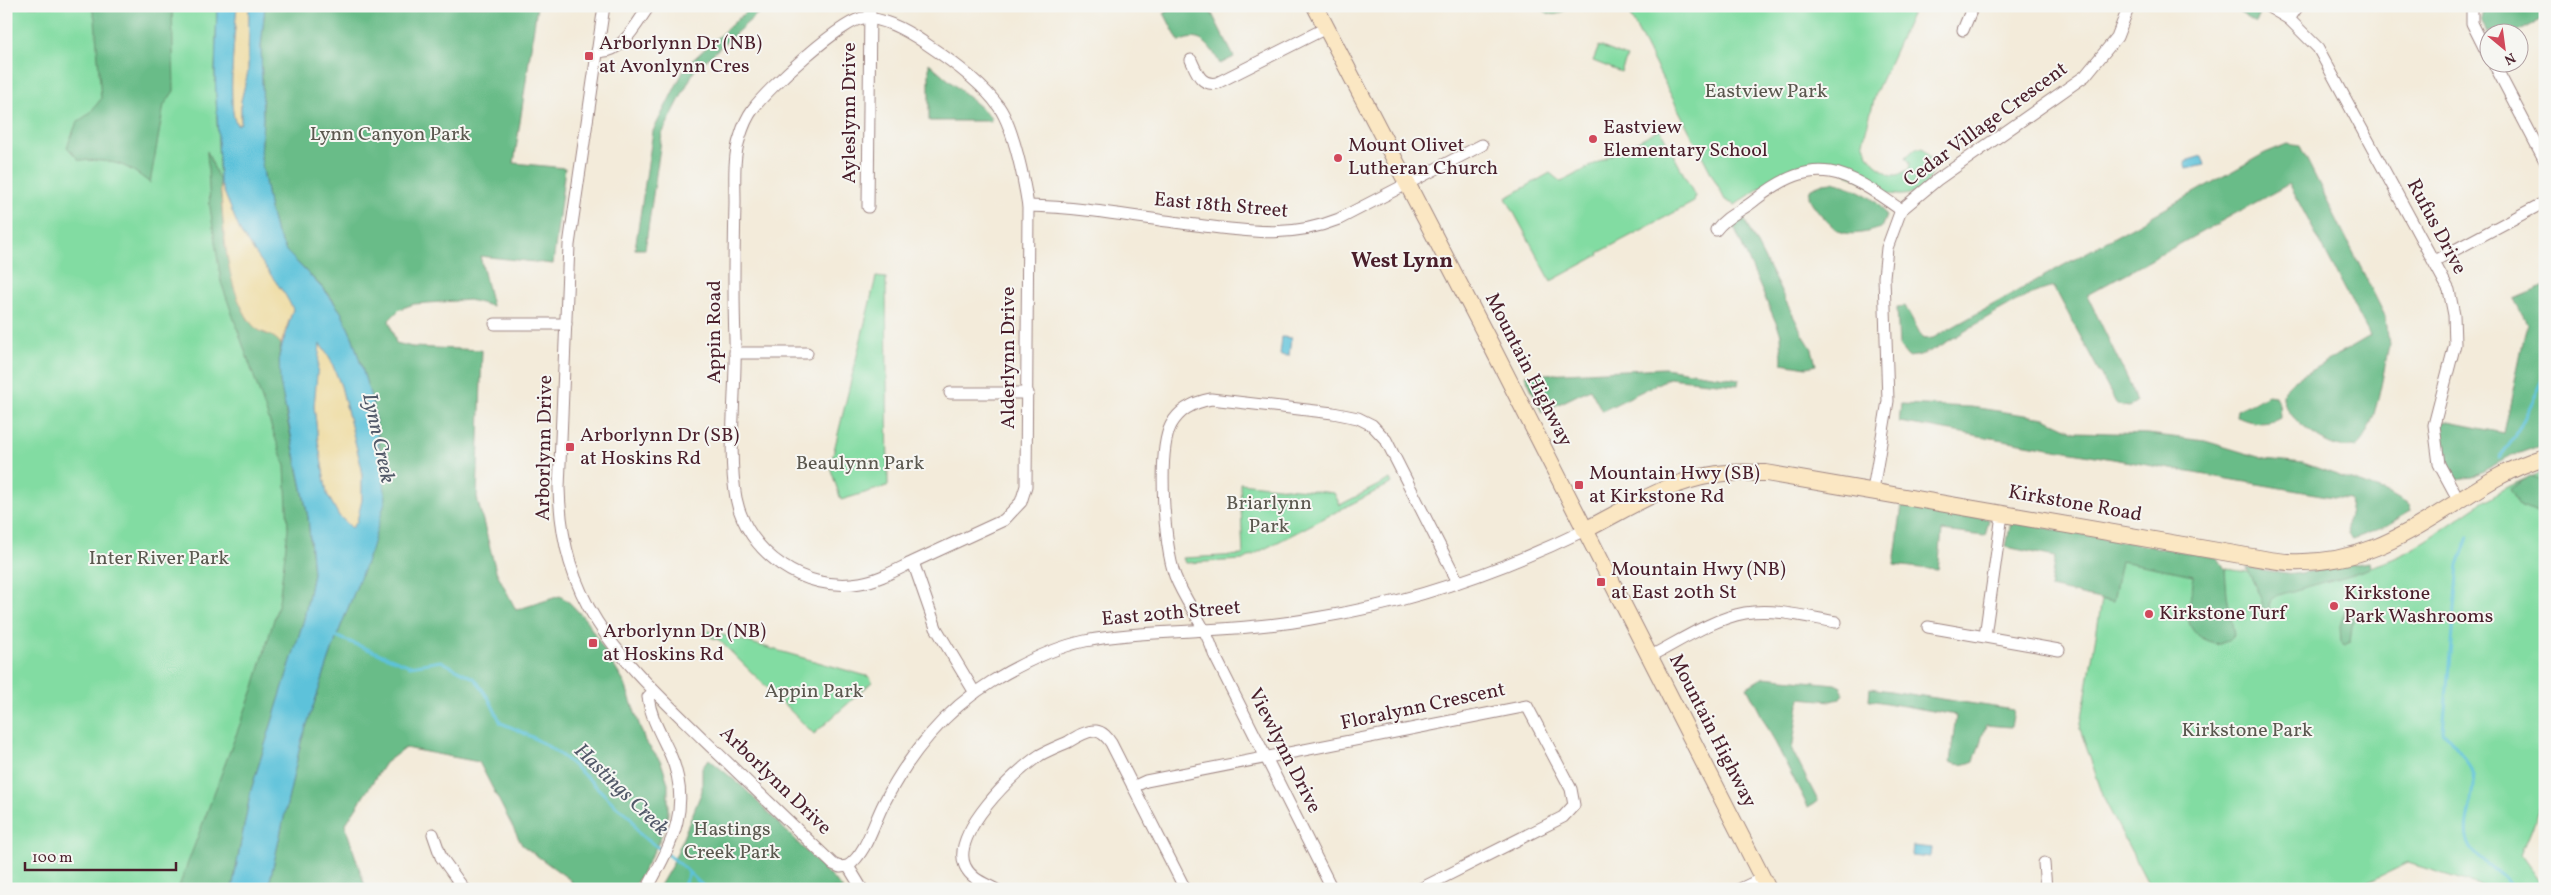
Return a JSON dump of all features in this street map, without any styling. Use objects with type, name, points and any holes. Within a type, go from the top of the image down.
[{"type":"street","name":"Arborlynn Drive","points":[[604,6],[569,245],[559,488],[565,542],[579,586],[598,625],[626,661],[834,864],[840,867],[848,866]]},
{"type":"street","points":[[597,51],[605,53],[616,48],[649,6]]},
{"type":"street","points":[[869,19],[870,6]]},
{"type":"street","name":"Mountain Highway","points":[[1315,6],[1651,656],[1765,883]]},
{"type":"street","points":[[1963,30],[1973,6]]},
{"type":"street","name":"Cedar Village Crescent","points":[[1873,490],[1888,401],[1884,278],[1887,248],[1901,210],[1937,180],[2085,76],[2116,37],[2129,6]]},
{"type":"street","name":"Rufus Drive","points":[[2267,6],[2289,19],[2318,48],[2448,290],[2454,315],[2455,344],[2434,426],[2439,464],[2459,501]]},
{"type":"street","points":[[2289,19],[2298,6]]},
{"type":"street","points":[[2472,6],[2472,23],[2478,35]]},
{"type":"street","name":"Appin Road","points":[[869,19],[862,18],[850,21],[779,82],[752,110],[740,135],[736,159],[733,317],[736,498],[746,525],[762,548],[784,568],[799,575],[826,583],[861,583],[913,562]]},
{"type":"street","name":"Alderlynn Drive","points":[[869,19],[877,19],[923,42],[984,91],[1000,108],[1020,166],[1028,206],[1028,470],[1021,502],[1004,520],[913,562]]},
{"type":"street","name":"Ayleslynn Drive","points":[[868,207],[869,19]]},
{"type":"street","points":[[1191,60],[1201,79],[1206,83],[1217,83],[1326,28]]},
{"type":"street","points":[[2498,72],[2545,161]]},
{"type":"street","name":"East 18th Street","points":[[1028,206],[1276,233],[1322,226],[1482,145]]},
{"type":"street","points":[[1716,230],[1723,221],[1754,202],[1769,188],[1810,171],[1843,174],[1901,210]]},
{"type":"street","points":[[2434,261],[2545,202]]},
{"type":"street","points":[[496,324],[566,324]]},
{"type":"street","points":[[735,353],[807,353]]},
{"type":"street","points":[[950,393],[1028,393]]},
{"type":"street","name":"Viewlynn Drive","points":[[1332,889],[1175,575],[1166,540],[1165,527],[1166,438],[1178,416],[1200,401],[1223,400],[1358,418],[1372,425],[1386,440],[1458,582]]},
{"type":"street","name":"Kirkstone Road","points":[[1585,530],[1658,493],[1712,474],[1766,473],[2277,560],[2319,561],[2377,548],[2416,529],[2502,474],[2524,463],[2545,457]]},
{"type":"street","points":[[1985,636],[2001,522],[2004,513]]},
{"type":"street","name":"East 20th Street","points":[[848,866],[863,848],[884,802],[908,763],[937,728],[975,693],[1018,667],[1083,642],[1114,636],[1204,630],[1316,619],[1368,608],[1458,582],[1551,546],[1585,530]]},
{"type":"street","points":[[913,562],[936,628],[975,693]]},
{"type":"street","points":[[1651,656],[1718,622],[1744,613],[1770,612],[1836,622]]},
{"type":"street","points":[[1928,626],[2059,650]]},
{"type":"street","points":[[647,889],[666,854],[678,821],[679,781],[650,709],[648,696],[654,690]]},
{"type":"street","name":"Floralynn Crescent","points":[[1133,787],[1146,781],[1527,706],[1571,789],[1574,805],[1563,817],[1420,889]]},
{"type":"street","points":[[995,889],[972,876],[966,867],[962,849],[974,826],[993,799],[1024,768],[1040,756],[1086,733],[1099,732],[1110,743],[1185,889]]},
{"type":"street","points":[[434,834],[441,857],[464,889]]},
{"type":"street","points":[[2044,863],[2046,889]]},
{"type":"street","points":[[848,866],[862,889]]},
{"type":"street","points":[[1740,889],[1765,883]]},
{"type":"green space","name":"Inter River Park","points":[[6,6],[217,6],[215,73],[225,246],[263,333],[275,336],[281,344],[279,356],[303,488],[232,889],[6,889]]},
{"type":"green space","points":[[91,6],[172,6],[174,91],[164,105],[150,183],[124,166],[109,162],[79,160],[67,147],[77,122],[89,114],[101,99],[95,18]]},
{"type":"green space","name":"Lynn Canyon Park","points":[[265,6],[537,6],[514,163],[565,168],[553,264],[480,256],[492,306],[469,300],[414,304],[400,309],[389,320],[396,343],[412,347],[482,350],[477,498],[496,571],[516,610],[560,596],[570,603],[586,620],[625,684],[645,741],[661,762],[668,783],[668,814],[659,842],[633,889],[576,889],[569,879],[522,845],[479,762],[405,748],[385,763],[345,825],[366,889],[268,889],[301,742],[337,636],[371,550],[381,452],[373,404],[353,339],[341,312],[328,293],[286,251],[275,229],[270,210],[261,158],[263,118],[261,47]]},
{"type":"green space","points":[[752,6],[766,6],[694,71],[662,134],[645,249],[635,249],[653,131],[686,66]]},
{"type":"green space","points":[[1177,6],[1208,6],[1234,57],[1220,64],[1204,42],[1193,38],[1179,42],[1164,13]]},
{"type":"green space","points":[[1540,6],[1568,6],[1558,14],[1550,14]]},
{"type":"green space","name":"Eastview Park","points":[[1625,6],[1915,6],[1876,92],[1863,142],[1868,155],[1878,167],[1891,175],[1898,175],[1909,169],[1910,163],[1906,157],[1916,148],[1923,148],[1929,156],[1933,168],[1930,177],[1916,191],[1903,195],[1890,194],[1826,163],[1764,185],[1735,205],[1725,200]]},
{"type":"green space","points":[[2215,6],[2250,6],[2261,12],[2256,23],[2237,11]]},
{"type":"green space","points":[[2484,6],[2545,6],[2545,21],[2543,19],[2528,27],[2528,22],[2482,22],[2481,19]]},
{"type":"green space","points":[[1599,46],[1627,57],[1621,72],[1593,61]]},
{"type":"green space","points":[[929,63],[990,116],[991,121],[929,121]]},
{"type":"green space","points":[[1660,129],[1695,196],[1694,202],[1598,253],[1599,255],[1551,281],[1506,198],[1550,173],[1561,182]]},
{"type":"green space","points":[[2287,144],[2300,146],[2386,318],[2389,345],[2378,400],[2369,428],[2356,447],[2338,447],[2312,433],[2289,412],[2283,397],[2286,388],[2293,381],[2370,336],[2289,184],[2087,295],[2130,384],[2136,403],[2129,407],[2117,405],[2054,287],[2016,301],[1928,352],[1908,357],[1899,346],[1897,307],[1905,306],[1923,339],[1933,338],[2265,153]]},
{"type":"green space","points":[[207,151],[220,182],[225,246],[242,307],[249,321],[263,333],[275,336],[281,344],[279,356],[286,414],[308,517],[313,573],[304,619],[251,790],[232,889],[178,889],[254,687],[279,602],[288,529],[285,466],[221,282],[210,207]]},
{"type":"green space","points":[[1833,182],[1856,190],[1877,203],[1886,216],[1881,228],[1849,234],[1839,231],[1831,225],[1810,199],[1809,193],[1811,188],[1823,183]]},
{"type":"green space","points":[[1743,217],[1812,349],[1816,365],[1807,367],[1782,363],[1781,334],[1733,225]]},
{"type":"green space","name":"Beaulynn Park","points":[[876,277],[886,278],[888,486],[841,500],[830,467]]},
{"type":"green space","points":[[2545,286],[2545,444],[2511,456],[2472,477],[2455,479],[2439,463],[2439,438],[2443,421],[2504,433],[2527,323],[2514,299]]},
{"type":"green space","points":[[1664,368],[1739,379],[1738,385],[1669,378],[1602,411],[1590,389],[1542,412],[1525,375]]},
{"type":"green space","points":[[2268,395],[2275,396],[2279,404],[2280,418],[2258,423],[2236,416],[2237,410]]},
{"type":"green space","points":[[1901,404],[1971,407],[2045,418],[2075,432],[2148,434],[2205,441],[2265,459],[2303,463],[2388,493],[2409,505],[2411,511],[2382,528],[2353,539],[2347,531],[2350,500],[1899,422]]},
{"type":"green space","name":"Kirkstone Park","points":[[2545,472],[2545,811],[2540,809],[2521,855],[2545,889],[2492,889],[2408,863],[2354,889],[2151,889],[2105,801],[2080,729],[2111,547],[2219,568],[2258,573],[2295,576],[2332,574],[2368,568],[2401,555],[2437,534],[2489,498],[2525,479]]},
{"type":"green space","points":[[2530,476],[2545,480],[2545,515],[2520,507],[2510,489]]},
{"type":"green space","name":"Briarlynn Park","points":[[1390,479],[1392,483],[1243,560],[1185,563],[1183,558],[1243,555],[1240,483],[1334,493],[1340,505]]},
{"type":"green space","points":[[1902,505],[1989,519],[1985,536],[1942,531],[1938,570],[1894,565]]},
{"type":"green space","points":[[2011,522],[2218,558],[2225,569],[2227,595],[2234,635],[2228,641],[2219,644],[2205,639],[2196,633],[2191,626],[2188,618],[2194,575],[2121,561],[2113,602],[2050,588],[2055,557],[2006,547]]},
{"type":"green space","points":[[2369,562],[2370,568],[2273,597],[2269,604],[2270,612],[2265,614],[2261,599],[2247,568],[2295,574]]},
{"type":"green space","points":[[2351,606],[2354,613],[2350,642],[2346,645],[2341,642],[2340,626],[2346,607]]},
{"type":"green space","name":"Appin Park","points":[[706,630],[870,677],[872,682],[814,734],[719,640],[702,634]]},
{"type":"green space","points":[[1764,677],[1835,684],[1841,687],[1843,694],[1839,699],[1832,701],[1800,698],[1792,750],[1818,801],[1808,807],[1747,687]]},
{"type":"green space","points":[[1870,688],[2014,710],[2011,727],[1986,725],[1974,761],[1957,764],[1950,762],[1956,715],[1869,700]]},
{"type":"green space","name":"Hastings Creek Park","points":[[709,759],[744,788],[843,889],[658,889],[672,865],[702,791],[702,768]]},
{"type":"sand","points":[[237,6],[249,6],[248,72],[241,101],[241,123],[237,125],[232,104],[232,87]]},
{"type":"sand","points":[[220,182],[241,233],[286,296],[293,309],[281,344],[274,337],[254,327],[242,308],[235,291],[224,236]]},
{"type":"sand","points":[[319,343],[330,358],[341,386],[362,469],[362,500],[357,521],[352,528],[339,516],[327,494],[314,406]]},
{"type":"water","points":[[217,6],[237,6],[233,49],[232,103],[237,125],[241,123],[241,101],[248,72],[249,6],[265,6],[261,47],[263,118],[261,158],[270,210],[275,229],[286,251],[327,293],[341,312],[353,339],[373,404],[386,498],[371,550],[337,636],[301,742],[268,889],[232,889],[251,790],[304,619],[313,573],[308,517],[280,382],[279,356],[293,309],[286,296],[241,233],[220,182],[215,73]],"holes":[[[320,344],[330,358],[341,386],[362,469],[362,500],[357,521],[352,528],[339,516],[327,494],[318,441],[314,406]]]},
{"type":"water","points":[[2202,156],[2205,165],[2187,169],[2185,161]]},
{"type":"water","points":[[1282,337],[1291,338],[1289,356],[1280,355]]},
{"type":"water","points":[[1913,846],[1931,848],[1930,857],[1912,855]]},
{"type":"waterway","points":[[2499,458],[2515,437],[2545,376]]},
{"type":"waterway","points":[[2468,537],[2458,565],[2443,732],[2463,756],[2473,777],[2473,792],[2466,832],[2471,848],[2480,859],[2504,878],[2512,889]]},
{"type":"waterway","name":"Hastings Creek","points":[[335,636],[410,666],[441,661],[475,679],[489,699],[501,723],[534,738],[574,766],[633,820],[642,836],[663,852]]},
{"type":"waterway","name":"Hastings Creek","points":[[668,855],[707,889]]},
{"type":"waterway","name":"Hastings Creek","points":[[682,889],[689,874]]},
{"type":"place","name":"Arborlynn Dr (NB) at Avonlynn Cres","points":[[589,56]]},
{"type":"place","name":"Eastview Elementary School","points":[[1593,139]]},
{"type":"place","name":"Mount Olivet Lutheran Church","points":[[1338,158]]},
{"type":"place","name":"Arborlynn Dr (SB) at Hoskins Rd","points":[[570,447]]},
{"type":"place","name":"Mountain Hwy (SB) at Kirkstone Rd","points":[[1579,485]]},
{"type":"place","name":"Mountain Hwy (NB) at East 20th St","points":[[1601,582]]},
{"type":"place","name":"Kirkstone Park Washrooms","points":[[2334,606]]},
{"type":"place","name":"Kirkstone Turf","points":[[2149,614]]},
{"type":"place","name":"Arborlynn Dr (NB) at Hoskins Rd","points":[[593,643]]},
{"type":"district","name":"West Lynn","points":[[1402,261]]},
{"type":"water label","name":"Lynn Creek","points":[[378,438]]}]
